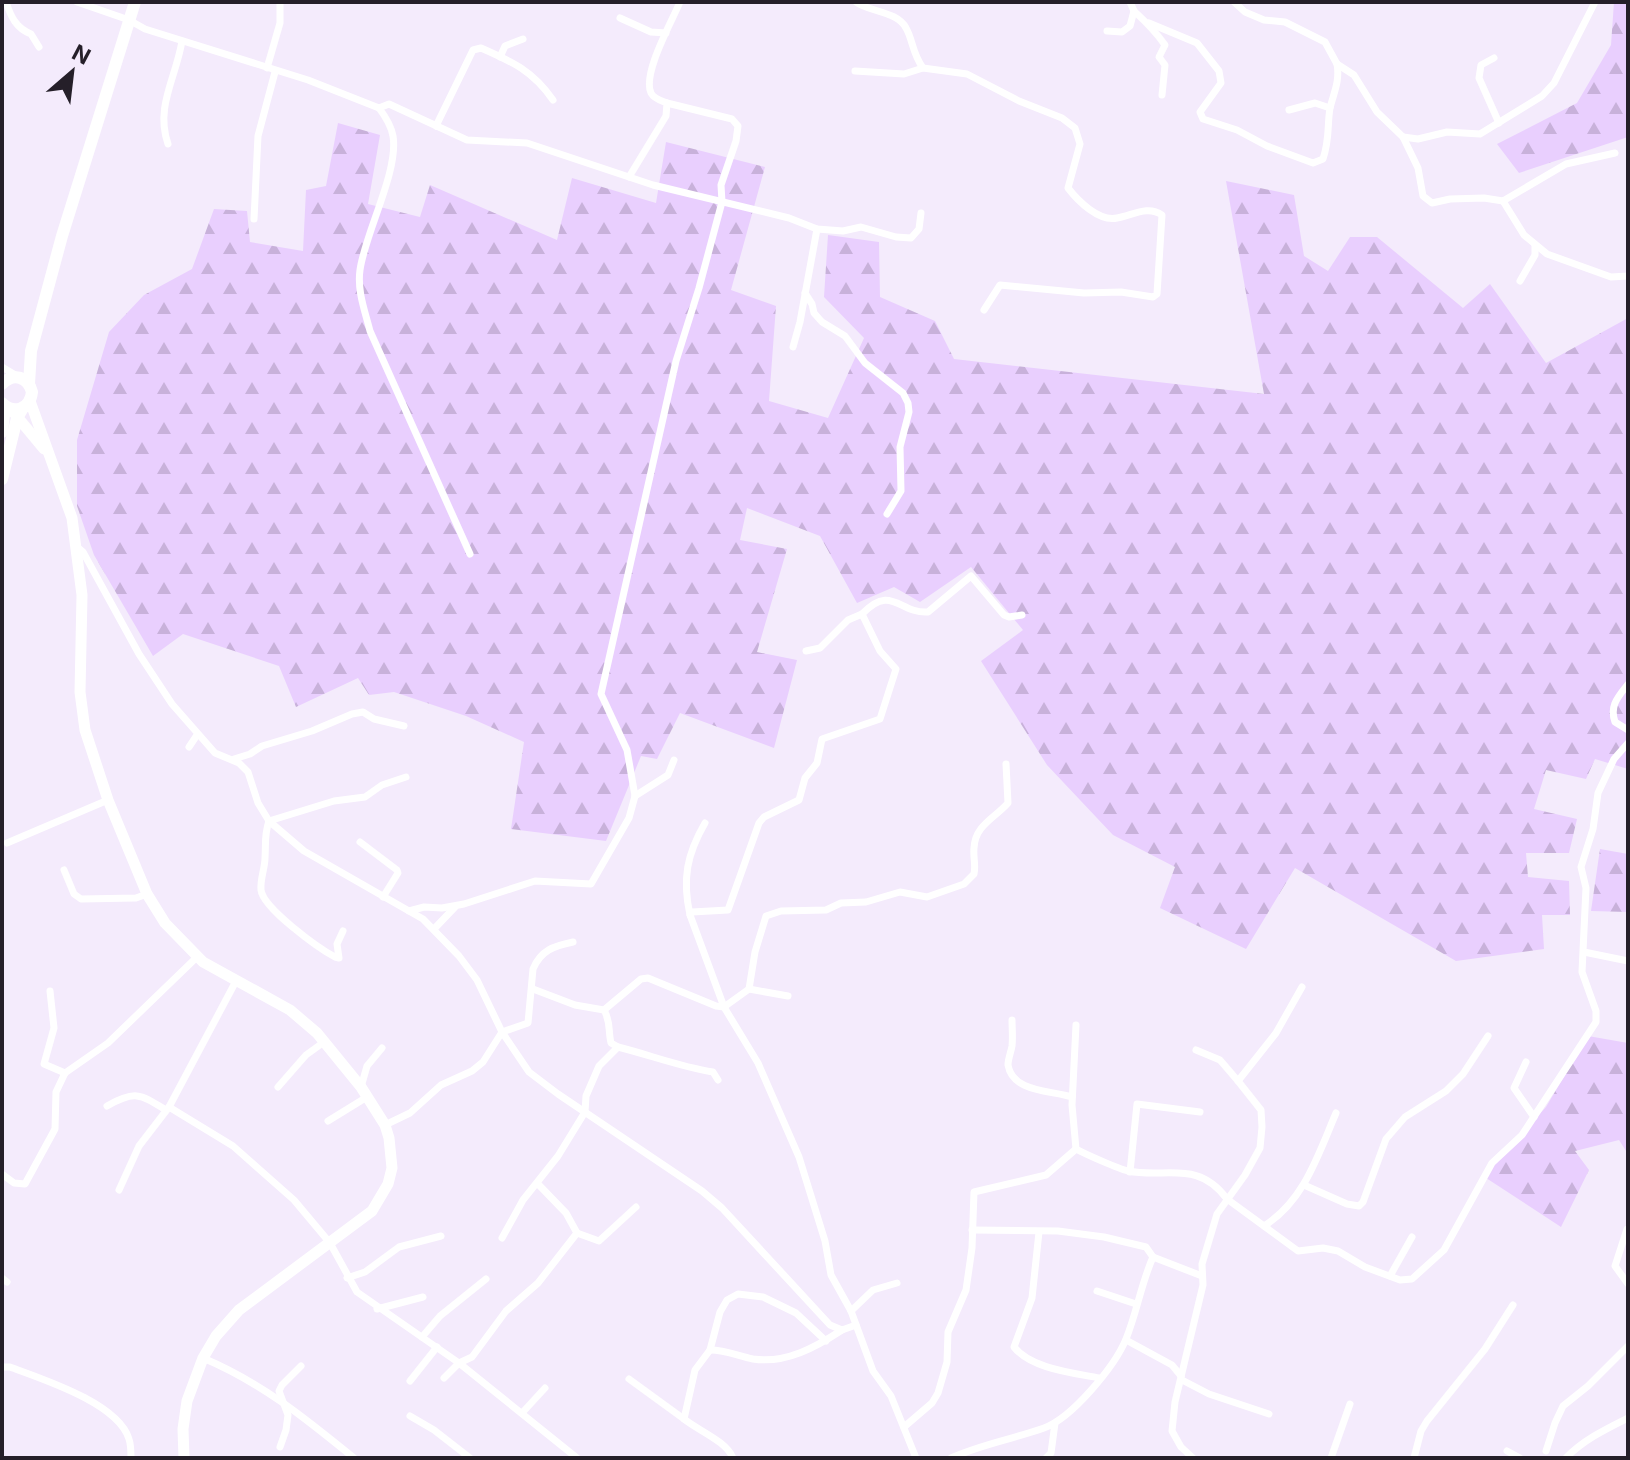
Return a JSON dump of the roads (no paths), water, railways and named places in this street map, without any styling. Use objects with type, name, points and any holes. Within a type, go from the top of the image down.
[{"type":"highway","points":[[12,377],[31,351],[62,236],[135,2]]},
{"type":"highway","points":[[12,377],[31,351]]},
{"type":"highway","points":[[2,432],[15,408],[32,392],[12,377]]},
{"type":"highway","points":[[2,479],[15,408]]},
{"type":"main road","points":[[15,408],[48,452]]},
{"type":"main road","points":[[15,408],[48,452],[65,496],[76,545],[82,595],[80,671],[85,730],[108,800],[147,894],[165,923],[197,957],[290,1010],[324,1042],[364,1092],[385,1125],[392,1168],[388,1184],[372,1211],[239,1310],[216,1336],[203,1358],[187,1401],[183,1429],[184,1458]]},
{"type":"street","points":[[6,2],[15,23],[31,34],[39,47]]},
{"type":"street","points":[[77,2],[129,20],[145,29],[308,80],[379,108],[387,120],[393,146],[384,189],[360,269],[360,293],[370,331],[470,554]]},
{"type":"street","points":[[254,219],[258,136],[280,23],[280,2]]},
{"type":"street","points":[[409,911],[456,906],[535,881],[591,884],[629,818],[635,796],[627,750],[601,694],[676,361],[722,202],[721,185],[738,126],[732,119],[667,103],[650,92],[650,74],[680,2]]},
{"type":"street","points":[[856,2],[898,20],[906,28],[910,44],[923,68]]},
{"type":"street","points":[[1130,2],[1134,11],[1149,23],[1191,39],[1219,71],[1221,83],[1200,112],[1203,119],[1317,163],[1323,159],[1327,145],[1330,108],[1339,75],[1337,64],[1325,42],[1309,32],[1285,22],[1264,20],[1245,12],[1234,2]]},
{"type":"street","points":[[1403,137],[1418,139],[1447,132],[1480,134],[1542,96],[1554,83],[1595,2]]},
{"type":"street","points":[[1107,31],[1122,32],[1130,26],[1134,11]]},
{"type":"street","points":[[620,18],[656,33],[666,33]]},
{"type":"street","points":[[1149,23],[1165,45],[1159,57],[1165,65],[1162,95]]},
{"type":"street","points":[[500,57],[505,46],[523,39]]},
{"type":"street","points":[[168,144],[162,128],[162,114],[176,72],[182,41]]},
{"type":"street","points":[[436,126],[473,50],[481,48],[535,76],[553,100]]},
{"type":"street","points":[[1494,58],[1481,65],[1479,78],[1499,123]]},
{"type":"street","points":[[1337,64],[1354,75],[1377,112],[1403,137],[1416,164],[1426,201],[1432,203],[1484,198],[1503,201],[1566,164],[1615,153]]},
{"type":"street","points":[[855,71],[904,74],[923,68],[967,74],[1019,101],[1062,118],[1075,128],[1080,144],[1068,188],[1099,216],[1117,219],[1148,211],[1162,215],[1161,264],[1157,294],[1153,297],[1108,291],[1084,293],[1000,285],[984,310]]},
{"type":"street","points":[[629,177],[666,116],[667,103]]},
{"type":"street","points":[[1289,110],[1315,103],[1330,108]]},
{"type":"street","points":[[379,108],[389,104],[467,140],[527,143],[629,177],[789,218],[817,229],[843,231],[861,227],[911,238],[919,229],[921,213]]},
{"type":"street","points":[[1503,201],[1524,235],[1558,260],[1611,277],[1628,276]]},
{"type":"street","points":[[793,347],[817,229]]},
{"type":"street","points":[[1520,281],[1535,255],[1535,245]]},
{"type":"street","points":[[805,293],[822,322],[845,336],[865,363],[903,393],[908,403],[909,412],[900,447],[901,491],[887,514]]},
{"type":"street","points":[[76,545],[83,552],[139,654],[172,704],[215,753],[232,760],[248,772],[258,803],[269,821],[304,851],[409,911],[434,929],[477,980],[502,1032],[529,1072],[702,1191],[722,1208],[818,1314],[830,1325],[842,1330]]},
{"type":"street","points":[[806,651],[820,648],[848,620],[862,614],[870,605],[888,599],[916,611],[928,612],[971,576],[1004,615],[1022,615]]},
{"type":"street","points":[[690,915],[692,912],[728,910],[759,823],[764,817],[799,800],[805,778],[817,763],[822,739],[880,719],[896,669],[880,651],[862,614]]},
{"type":"street","points":[[1628,684],[1618,696],[1613,709],[1615,722],[1628,730]]},
{"type":"street","points":[[232,760],[352,714],[363,712],[374,719],[404,726]]},
{"type":"street","points":[[189,747],[197,735]]},
{"type":"street","points":[[1076,1149],[1130,1172],[1184,1172],[1207,1181],[1283,1243],[1298,1251],[1323,1248],[1338,1251],[1365,1267],[1400,1280],[1412,1279],[1444,1250],[1492,1163],[1522,1135],[1596,1022],[1596,1011],[1582,972],[1586,888],[1581,867],[1593,829],[1598,793],[1614,759],[1628,743]]},
{"type":"street","points":[[635,796],[668,775],[674,760]]},
{"type":"street","points":[[533,989],[575,1005],[604,1010],[641,979],[648,978],[724,1007],[749,989],[755,952],[766,916],[781,911],[826,910],[841,903],[880,899],[900,892],[927,897],[964,884],[974,874],[974,843],[979,832],[985,822],[1008,803],[1006,764]]},
{"type":"street","points":[[269,821],[334,801],[365,797],[382,785],[406,777]]},
{"type":"street","points":[[7,843],[108,800]]},
{"type":"street","points":[[269,821],[265,833],[261,892],[271,908],[310,942],[339,958],[337,944],[343,931]]},
{"type":"street","points":[[705,823],[690,849],[686,896],[690,915],[724,1007],[758,1063],[789,1130],[825,1241],[831,1275],[851,1311],[873,1371],[891,1396],[916,1458]]},
{"type":"street","points":[[360,842],[397,870],[383,897]]},
{"type":"street","points":[[64,870],[74,894],[81,899],[136,898],[147,894]]},
{"type":"street","points":[[434,929],[456,906]]},
{"type":"street","points":[[385,1125],[410,1113],[441,1085],[472,1071],[483,1062],[502,1032],[528,1023],[533,969],[540,955],[555,945],[573,942]]},
{"type":"street","points":[[1584,952],[1628,961]]},
{"type":"street","points":[[2,1174],[14,1183],[25,1184],[55,1129],[56,1092],[65,1073],[108,1043],[197,957]]},
{"type":"street","points":[[119,1190],[139,1146],[168,1109],[236,981]]},
{"type":"street","points":[[1238,1081],[1276,1033],[1302,987]]},
{"type":"street","points":[[749,989],[788,996]]},
{"type":"street","points":[[50,991],[54,1028],[44,1064],[65,1073]]},
{"type":"street","points":[[604,1010],[611,1024],[608,1032],[611,1043],[689,1069],[713,1072],[718,1080]]},
{"type":"street","points":[[1012,1020],[1012,1049],[1008,1063],[1016,1081],[1024,1086],[1072,1097]]},
{"type":"street","points":[[1076,1025],[1072,1097],[1076,1149]]},
{"type":"street","points":[[1304,1185],[1347,1204],[1359,1206],[1386,1139],[1405,1117],[1446,1091],[1463,1074],[1488,1036]]},
{"type":"street","points":[[278,1087],[306,1055],[324,1042]]},
{"type":"street","points":[[502,1238],[523,1200],[538,1184],[585,1112],[586,1096],[599,1066],[618,1047]]},
{"type":"street","points":[[328,1121],[364,1092],[365,1070],[382,1048]]},
{"type":"street","points":[[1193,1458],[1181,1447],[1172,1431],[1175,1402],[1203,1285],[1202,1264],[1217,1214],[1260,1148],[1262,1127],[1261,1110],[1220,1060],[1196,1050]]},
{"type":"street","points":[[1526,1062],[1514,1088],[1534,1117]]},
{"type":"street","points":[[107,1106],[125,1096],[138,1094],[233,1146],[294,1200],[330,1243],[357,1292],[377,1309],[459,1363],[577,1458]]},
{"type":"street","points":[[1130,1172],[1137,1104],[1200,1112]]},
{"type":"street","points":[[1264,1226],[1281,1216],[1304,1185],[1336,1113]]},
{"type":"street","points":[[904,1427],[932,1403],[938,1393],[947,1362],[948,1332],[966,1290],[972,1248],[974,1192],[1046,1175],[1076,1149]]},
{"type":"street","points":[[538,1184],[566,1213],[577,1233],[599,1241],[636,1207]]},
{"type":"street","points":[[1627,1229],[1615,1266],[1628,1284]]},
{"type":"street","points":[[972,1230],[1104,1237],[1146,1247],[1153,1257],[1202,1276]]},
{"type":"street","points":[[1039,1232],[1032,1298],[1014,1347],[1018,1353],[1051,1369],[1099,1378]]},
{"type":"street","points":[[444,1378],[459,1363],[472,1357],[506,1311],[538,1283],[577,1233]]},
{"type":"street","points":[[347,1278],[365,1272],[399,1247],[441,1236]]},
{"type":"street","points":[[1390,1276],[1412,1237]]},
{"type":"street","points":[[951,1458],[975,1447],[1055,1423],[1084,1399],[1126,1340],[1153,1257]]},
{"type":"street","points":[[422,1337],[440,1316],[486,1279]]},
{"type":"street","points":[[851,1311],[873,1290],[897,1283]]},
{"type":"street","points":[[1097,1291],[1136,1304]]},
{"type":"street","points":[[684,1419],[695,1370],[710,1350],[720,1312],[727,1300],[738,1294],[763,1297],[796,1313],[826,1341]]},
{"type":"street","points":[[377,1309],[423,1297]]},
{"type":"street","points":[[1414,1458],[1427,1421],[1485,1349],[1513,1305]]},
{"type":"street","points":[[710,1350],[728,1350],[749,1358],[771,1361],[786,1359],[856,1325]]},
{"type":"street","points":[[1126,1340],[1172,1365],[1182,1378],[1209,1394],[1269,1414]]},
{"type":"street","points":[[1546,1451],[1563,1406],[1628,1346]]},
{"type":"street","points":[[410,1381],[437,1347]]},
{"type":"street","points":[[203,1358],[280,1398],[354,1458]]},
{"type":"street","points":[[280,1447],[288,1415],[279,1391],[301,1366]]},
{"type":"street","points":[[2,1367],[10,1367],[81,1395],[121,1425],[129,1438],[131,1458]]},
{"type":"street","points":[[629,1379],[700,1432],[722,1444],[733,1458]]},
{"type":"street","points":[[522,1413],[545,1388]]},
{"type":"street","points":[[1331,1458],[1350,1404]]},
{"type":"street","points":[[410,1416],[434,1430],[464,1456]]},
{"type":"street","points":[[1566,1458],[1575,1448],[1628,1418]]},
{"type":"street","points":[[1046,1458],[1051,1453],[1055,1423]]},
{"type":"street","points":[[1507,1451],[1520,1458]]}]
